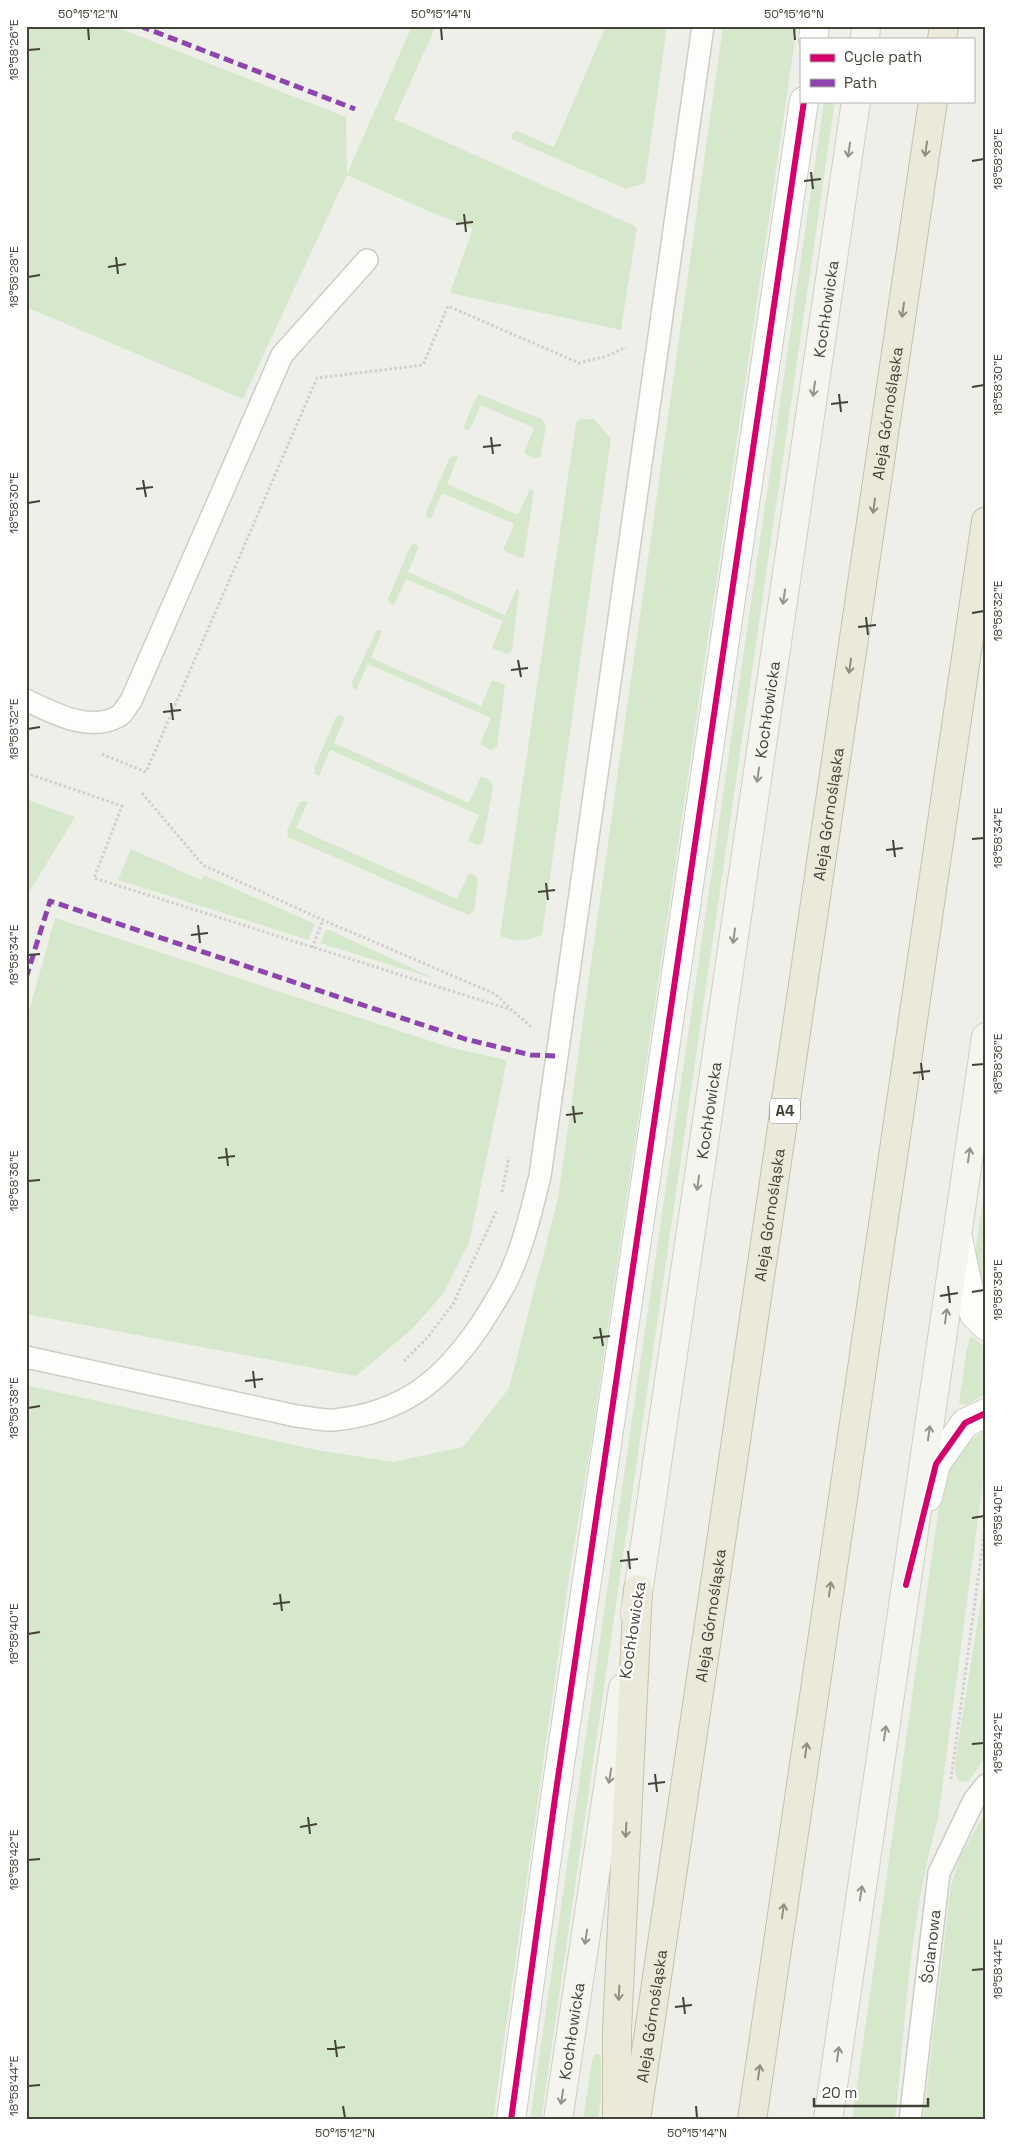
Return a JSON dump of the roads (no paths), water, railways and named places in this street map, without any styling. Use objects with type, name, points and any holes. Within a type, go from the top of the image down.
[{"type":"highway","name":"Aleja Górnośląska","points":[[636,2120],[933,102]]},
{"type":"highway","points":[[752,2120],[986,521]]},
{"type":"highway","points":[[618,2120],[617,2031],[638,1590]]},
{"type":"main road","name":"Kochłowicka","points":[[558,2120],[638,1590],[856,102]]},
{"type":"main road","points":[[828,2120],[986,1038]]},
{"type":"street","points":[[511,2120],[556,1789],[804,102]]},
{"type":"street","points":[[957,1236],[974,1314],[986,1326]]},
{"type":"street","points":[[906,1585],[936,1464],[965,1423],[986,1412]]},
{"type":"lane","points":[[26,1357],[296,1416],[332,1420],[371,1414],[406,1400],[437,1378],[462,1350],[488,1313],[510,1274],[525,1232],[540,1176],[703,26]]},
{"type":"lane","points":[[26,700],[85,722],[98,723],[121,715],[131,701],[282,355],[367,260]]},
{"type":"lane","name":"Ścianowa","points":[[910,2120],[939,1873],[974,1800],[986,1785]]}]
